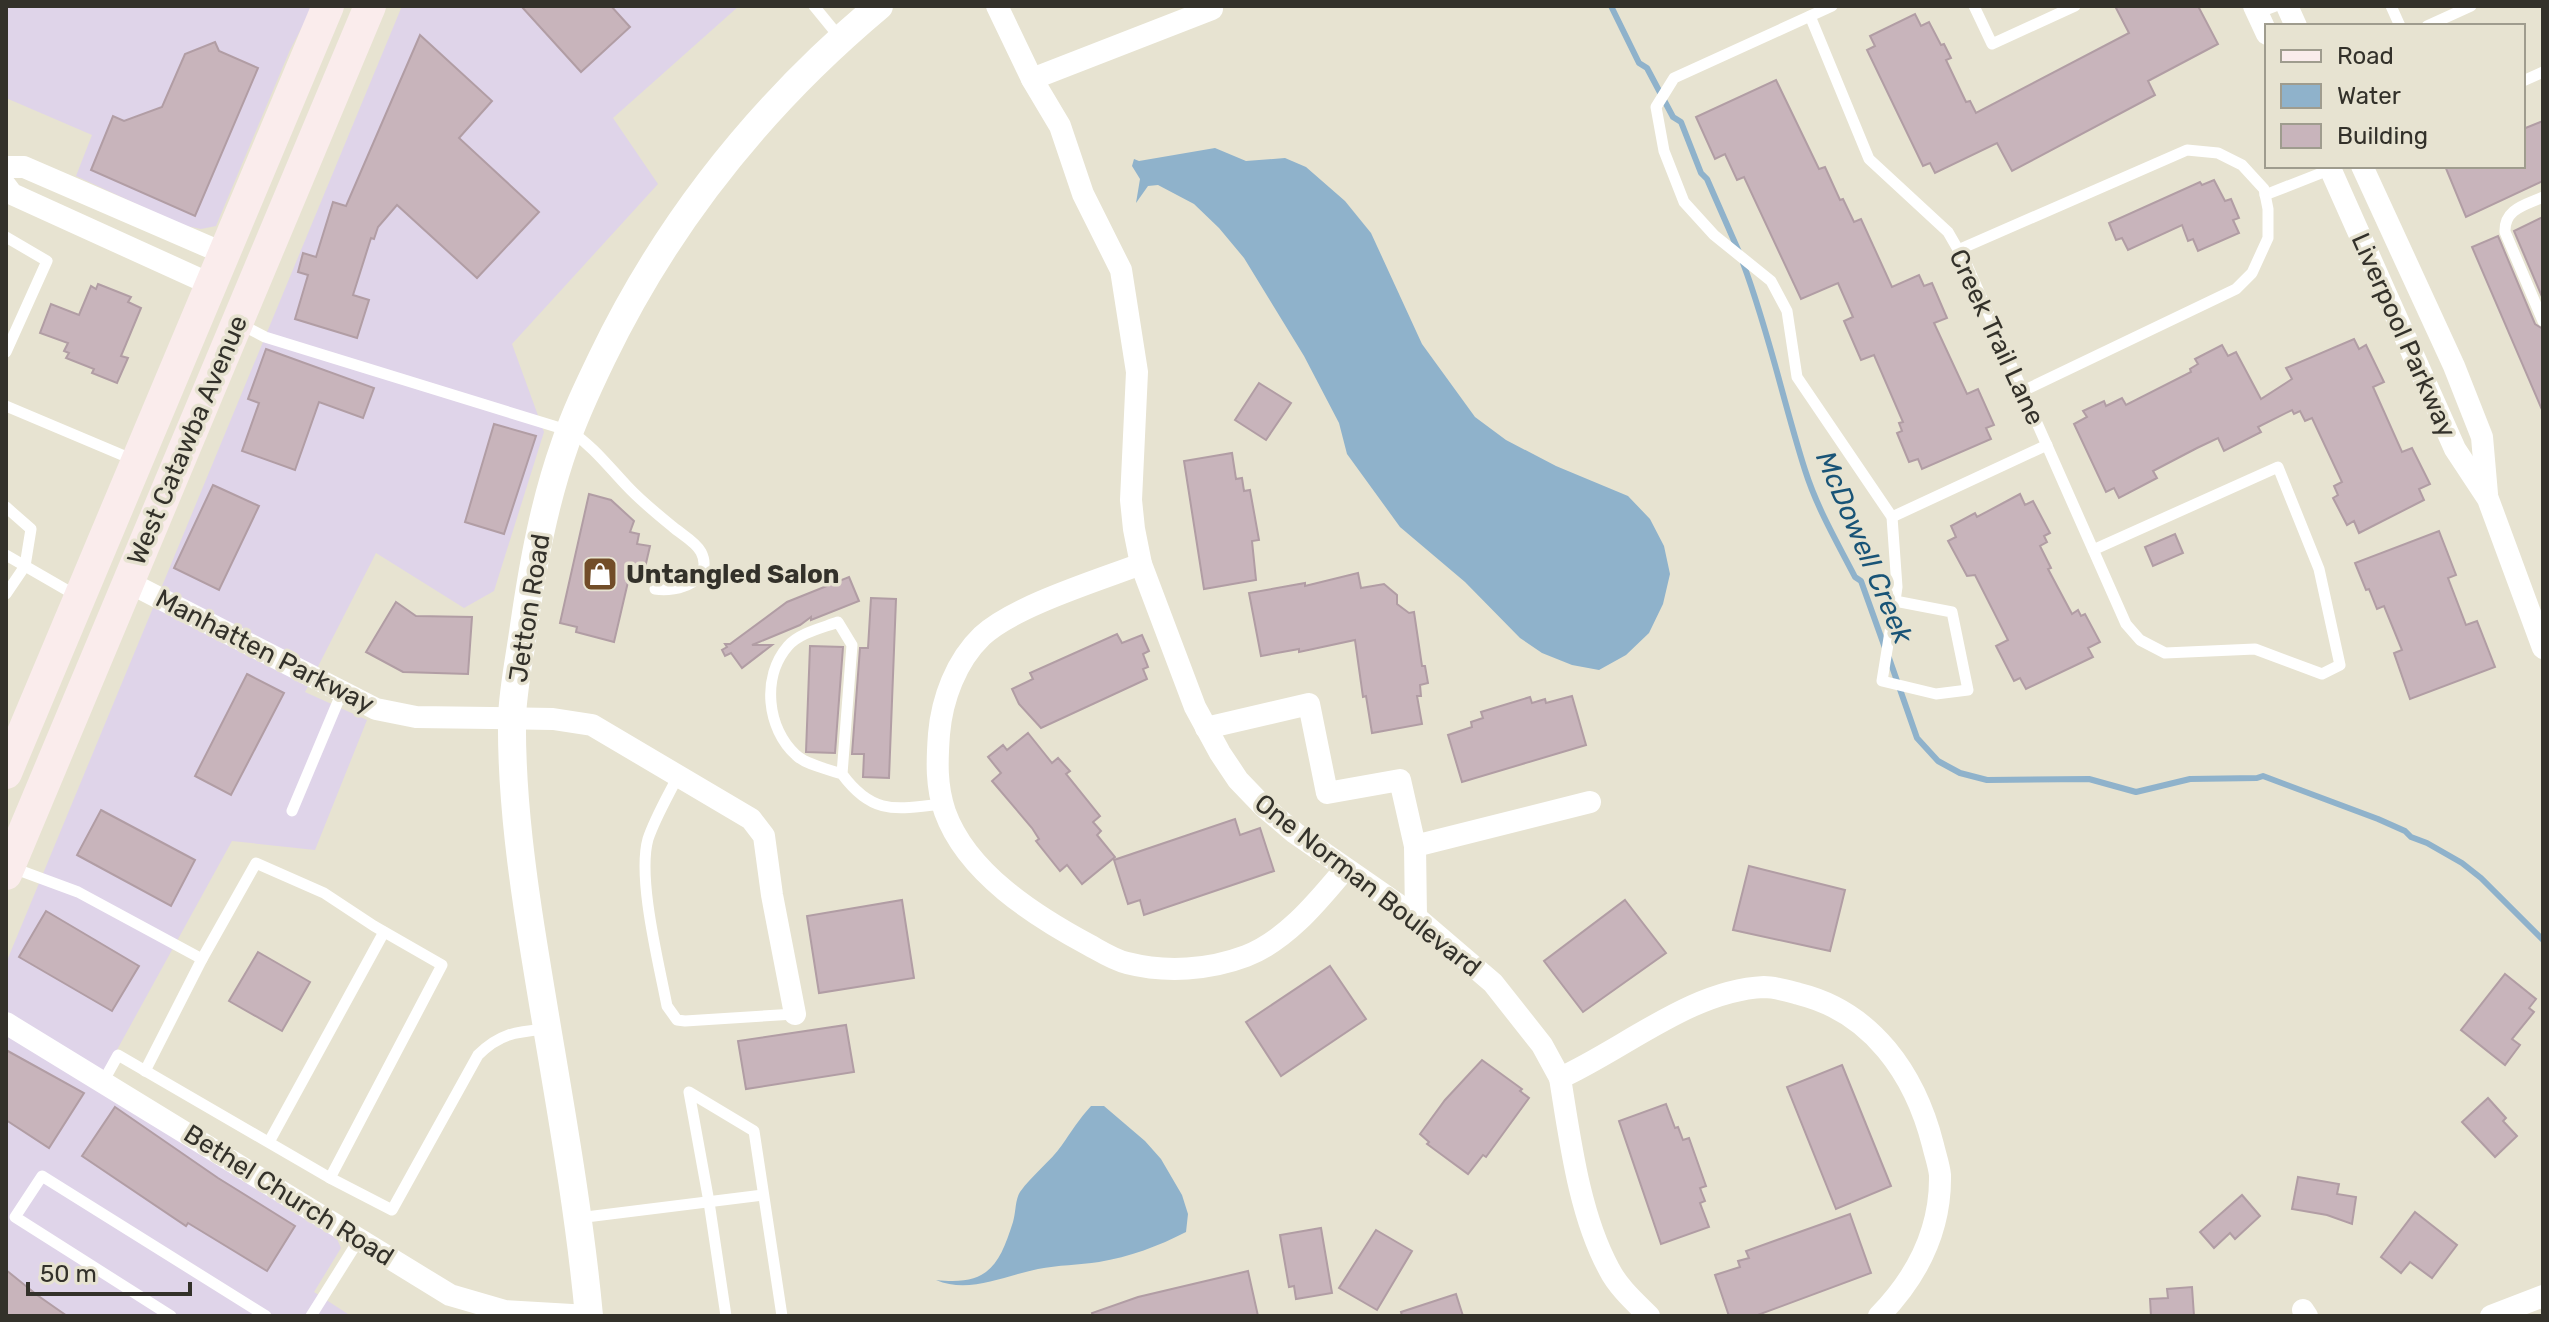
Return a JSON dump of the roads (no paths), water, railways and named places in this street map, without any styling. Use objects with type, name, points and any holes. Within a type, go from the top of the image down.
[{"type":"main road","name":"West Catawba Avenue","points":[[10,753],[81,598],[135,461],[328,6]]},
{"type":"main road","points":[[343,67],[331,62],[329,54],[349,6]]},
{"type":"main road","name":"West Catawba Avenue","points":[[8,870],[370,6]]},
{"type":"main road","points":[[168,484],[173,432],[233,280],[233,265],[223,253]]},
{"type":"street","name":"Jetton Road","points":[[589,1316],[577,1218],[525,897],[518,827],[512,717],[533,559],[578,408],[637,291],[688,211],[754,125],[793,84],[879,6]]},
{"type":"street","name":"One Norman Boulevard","points":[[997,6],[1032,79],[1060,126],[1083,194],[1121,270],[1137,372],[1131,500],[1134,529],[1141,564],[1195,707],[1238,780],[1263,806],[1345,869],[1416,917],[1509,1000],[1542,1045],[1560,1078],[1570,1141],[1589,1220],[1601,1252],[1610,1272],[1649,1316]]},
{"type":"street","points":[[1032,79],[1212,9]]},
{"type":"street","points":[[6,167],[24,167],[223,253]]},
{"type":"street","name":"Liverpool Parkway","points":[[2332,168],[2455,449],[2488,499],[2543,648]]},
{"type":"street","name":"Liverpool Parkway","points":[[2363,168],[2454,366],[2482,437],[2488,499]]},
{"type":"street","points":[[6,186],[12,194],[210,284]]},
{"type":"street","points":[[1141,564],[1077,587],[1007,619],[983,636],[963,659],[949,688],[941,718],[937,760],[939,792],[961,843],[1005,889],[1064,932],[1126,963],[1184,969],[1211,966],[1249,955],[1289,929],[1345,869]]},
{"type":"street","name":"Manhatten Parkway","points":[[128,582],[376,709],[416,717],[512,717],[592,725],[751,819],[764,836],[795,1014]]},
{"type":"street","points":[[1206,728],[1309,704],[1327,793],[1400,780],[1415,846],[1416,917]]},
{"type":"street","points":[[1415,846],[1590,802]]},
{"type":"street","points":[[1560,1078],[1589,1065],[1671,1017],[1709,999],[1740,990],[1767,987],[1819,999],[1843,1009],[1865,1025],[1884,1045],[1918,1102],[1940,1172],[1937,1204],[1920,1263],[1901,1293],[1879,1316]]},
{"type":"street","name":"Bethel Church Road","points":[[6,1023],[450,1295],[505,1311],[589,1316]]},
{"type":"street","points":[[2491,1316],[2543,1296]]},
{"type":"lane","points":[[814,6],[842,39]]},
{"type":"lane","points":[[1832,6],[1674,78],[1656,107],[1664,151],[1684,202],[1714,235],[1771,281],[1787,311],[1797,377],[1892,517],[1897,587],[1882,681],[1936,694],[1968,690],[1952,612],[1895,601]]},
{"type":"lane","points":[[1974,6],[1992,44],[2075,6]]},
{"type":"lane","points":[[2431,24],[2471,6]]},
{"type":"lane","name":"Creek Trail Lane","points":[[1810,16],[1869,159],[1948,232],[1967,265],[2047,445],[2093,550],[2126,624],[2140,640],[2165,653],[2255,649],[2322,674],[2340,665],[2319,569],[2278,467],[2093,550]]},
{"type":"lane","points":[[1958,250],[2187,150],[2218,153],[2242,165],[2264,189],[2268,238],[2252,273],[2236,289],[2023,391]]},
{"type":"lane","points":[[2265,195],[2330,168]]},
{"type":"lane","points":[[2543,197],[2509,213],[2504,223],[2543,321]]},
{"type":"lane","points":[[6,237],[47,261],[6,352]]},
{"type":"lane","points":[[236,321],[265,337],[570,431],[600,454],[649,509],[700,551],[703,564],[699,576],[685,588],[670,592],[655,589]]},
{"type":"lane","points":[[6,406],[135,461]]},
{"type":"lane","points":[[1892,517],[2047,445]]},
{"type":"lane","points":[[6,507],[31,529],[25,566],[6,594]]},
{"type":"lane","points":[[6,555],[81,598]]},
{"type":"lane","points":[[842,774],[852,645],[838,622],[810,632],[788,646],[774,673],[770,701],[778,733],[797,757],[842,774],[855,792],[889,810],[943,804]]},
{"type":"lane","points":[[292,811],[342,692]]},
{"type":"lane","points":[[678,776],[649,836],[645,856],[645,878],[667,1006],[677,1020],[685,1021],[795,1014]]},
{"type":"lane","points":[[145,1071],[202,959],[256,863],[324,893],[442,965],[330,1178]]},
{"type":"lane","points":[[8,870],[78,892],[202,959]]},
{"type":"lane","points":[[269,1142],[384,932]]},
{"type":"lane","points":[[103,1082],[118,1055],[330,1178],[392,1210],[478,1055],[492,1041],[512,1033],[547,1029]]},
{"type":"lane","points":[[726,1316],[689,1092],[754,1131],[782,1316]]},
{"type":"lane","points":[[171,1316],[15,1217],[42,1176],[266,1316]]},
{"type":"lane","points":[[577,1218],[763,1195]]},
{"type":"lane","points":[[311,1316],[360,1238]]},
{"type":"water","points":[[1215,148],[1246,161],[1285,158],[1306,167],[1345,201],[1371,233],[1422,344],[1475,417],[1506,440],[1556,466],[1628,496],[1650,519],[1664,546],[1670,574],[1663,604],[1649,633],[1626,655],[1599,670],[1572,665],[1542,653],[1520,638],[1465,582],[1400,527],[1347,454],[1339,423],[1304,356],[1244,258],[1219,228],[1194,204],[1158,185],[1148,186],[1136,203],[1140,179],[1132,166],[1134,159],[1139,161]]},
{"type":"water","points":[[1091,1106],[1104,1106],[1161,1159],[1182,1195],[1188,1214],[1186,1232],[1110,1260],[1038,1269],[974,1285],[948,1284],[936,1280],[968,1280],[989,1270],[1008,1237],[1020,1192],[1057,1151]]},
{"type":"waterway","name":"McDowell Creek","points":[[1611,6],[1639,63],[1647,68],[1673,117],[1681,122],[1701,173],[1707,179],[1739,252]]},
{"type":"waterway","name":"McDowell Creek","points":[[1743,263],[1810,484],[1855,577],[1861,581],[1885,648]]},
{"type":"waterway","name":"McDowell Creek","points":[[1889,658],[1917,738],[1938,761],[1960,773],[1987,780],[2089,779],[2136,792],[2190,779],[2263,776],[2378,819],[2462,863],[2543,940]]},
{"type":"place","name":"Untangled Salon","points":[[600,574]]}]
